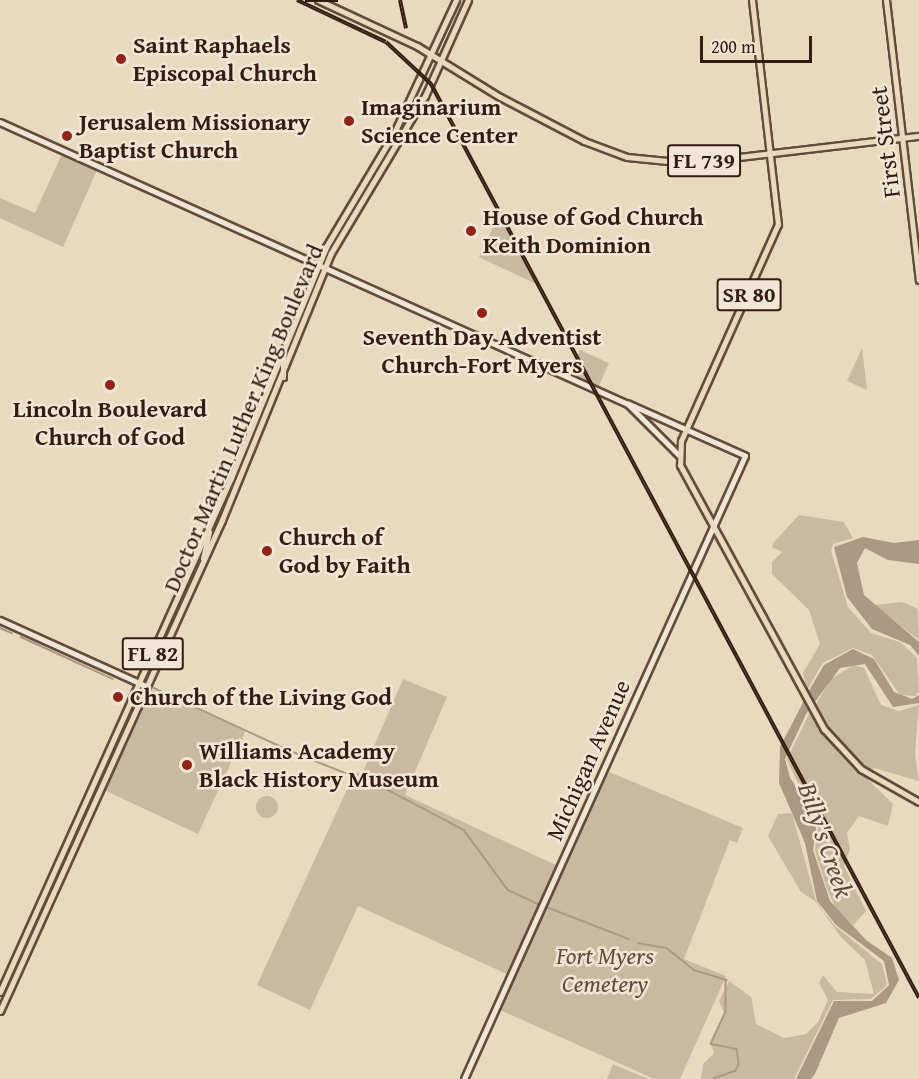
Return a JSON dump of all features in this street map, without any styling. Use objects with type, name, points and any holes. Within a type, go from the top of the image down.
[{"type":"main road","name":"FL 739","points":[[318,0],[431,56],[584,141],[637,159],[688,163],[771,153]]},
{"type":"main road","name":"FL 82","points":[[431,56],[456,0]]},
{"type":"main road","name":"Doctor Martin Luther King Boulevard","points":[[2,995],[68,859],[204,560],[283,377],[324,269],[346,222],[415,114],[468,0]]},
{"type":"main road","name":"SR 80","points":[[679,455],[686,430],[777,231],[771,153],[752,0]]},
{"type":"main road","name":"First Street","points":[[886,0],[919,280]]},
{"type":"main road","name":"Doctor Martin Luther King Boulevard","points":[[2,995],[9,972],[273,382],[317,266],[353,196],[394,134],[431,56]]},
{"type":"main road","points":[[771,153],[919,136]]},
{"type":"main road","points":[[283,357],[283,377]]},
{"type":"main road","points":[[269,409],[273,382]]},
{"type":"main road","points":[[679,455],[713,528],[814,712],[854,764],[919,802]]},
{"type":"main road","points":[[204,560],[209,528]]},
{"type":"main road","points":[[176,603],[180,613]]},
{"type":"main road","points":[[95,781],[99,791]]},
{"type":"main road","points":[[1,1009],[2,995]]},
{"type":"street","points":[[0,122],[686,430]]},
{"type":"street","points":[[628,404],[679,455]]},
{"type":"street","name":"Michigan Avenue","points":[[464,1079],[745,456],[686,430]]},
{"type":"street","points":[[0,620],[146,686]]},
{"type":"green space","points":[[62,154],[97,170],[63,247],[0,218],[0,198],[35,213]]},
{"type":"green space","points":[[496,221],[507,226],[538,285],[479,257]]},
{"type":"green space","points":[[862,348],[867,390],[847,381]]},
{"type":"green space","points":[[580,350],[609,363],[597,390],[568,377]]},
{"type":"green space","points":[[799,515],[844,522],[853,538],[833,544],[831,551],[848,607],[871,633],[900,642],[917,658],[919,691],[915,696],[900,695],[872,655],[853,648],[823,663],[807,690],[803,673],[820,644],[809,610],[772,574],[772,562],[782,552],[772,547],[774,542]]},
{"type":"green space","points":[[902,602],[918,609],[919,640],[874,605]]},
{"type":"green space","points":[[854,665],[864,668],[881,705],[899,711],[919,705],[915,754],[919,781],[874,768],[870,773],[826,728],[814,707],[832,678]]},
{"type":"green space","name":"Fort Myers Cemetery","points":[[403,679],[447,697],[405,795],[558,866],[509,975],[358,906],[310,1010],[257,985],[355,772],[362,774]]},
{"type":"green space","points":[[150,689],[246,730],[198,834],[104,790]]},
{"type":"green space","points":[[811,710],[839,751],[893,804],[888,826],[859,816],[847,833],[850,849],[844,866],[866,911],[853,925],[836,909],[827,889],[815,850],[818,828],[787,759]]},
{"type":"green space","name":"Fort Myers Cemetery","points":[[607,771],[743,828],[737,843],[730,840],[684,959],[726,976],[680,1079],[654,1079],[500,1010]]},
{"type":"green space","points":[[267,796],[275,799],[278,807],[275,815],[267,818],[259,815],[256,807],[259,799]]},
{"type":"green space","points":[[792,813],[816,901],[835,926],[882,964],[887,985],[871,999],[833,1000],[794,1079],[701,1079],[703,1064],[714,1053],[710,1042],[724,1013],[719,1001],[729,981],[751,997],[756,1024],[784,1038],[806,1034],[818,1022],[828,1000],[819,983],[823,975],[837,992],[874,994],[865,960],[841,937],[815,901],[801,892],[768,836],[778,814]]},
{"type":"green space","points":[[613,1064],[648,1079],[607,1079]]},
{"type":"shaded area","points":[[863,537],[894,543],[919,540],[919,564],[888,560],[865,548],[857,563],[864,595],[919,642],[919,656],[910,645],[872,629],[847,597],[834,547]]},
{"type":"shaded area","points":[[853,649],[874,659],[894,692],[912,699],[919,695],[919,703],[893,707],[865,664],[840,668],[806,714],[785,759],[790,778],[805,798],[816,828],[813,850],[830,901],[866,940],[892,958],[899,980],[886,1003],[839,1018],[815,1074],[811,1079],[796,1079],[834,1001],[872,1001],[889,985],[884,961],[836,925],[817,901],[805,843],[779,783],[780,747],[810,689],[824,665]]},
{"type":"waterway","points":[[0,628],[12,633]]},
{"type":"waterway","points":[[21,637],[113,679]]},
{"type":"waterway","points":[[154,688],[288,750],[390,791],[464,830],[508,890],[540,905]]},
{"type":"waterway","points":[[544,906],[629,939]]},
{"type":"waterway","points":[[638,943],[667,948],[694,970],[726,980],[726,1012],[711,1044],[737,1049],[739,1064],[736,1071],[714,1079]]},
{"type":"railway","points":[[297,0],[386,42],[431,84],[919,998]]},
{"type":"railway","points":[[305,0],[338,0]]},
{"type":"railway","points":[[400,0],[406,28]]},
{"type":"place","name":"Saint Raphaels Episcopal Church","points":[[121,59]]},
{"type":"place","name":"Imaginarium Science Center","points":[[349,121]]},
{"type":"place","name":"Jerusalem Missionary Baptist Church","points":[[67,136]]},
{"type":"place","name":"House of God Church Keith Dominion","points":[[471,231]]},
{"type":"place","name":"Seventh Day Adventist Church-Fort Myers","points":[[482,313]]},
{"type":"place","name":"Lincoln Boulevard Church of God","points":[[110,385]]},
{"type":"place","name":"Church of God by Faith","points":[[267,551]]},
{"type":"place","name":"Church of the Living God","points":[[118,697]]},
{"type":"place","name":"Williams Academy Black History Museum","points":[[187,765]]},
{"type":"water label","name":"Billy's Creek","points":[[826,840]]}]
